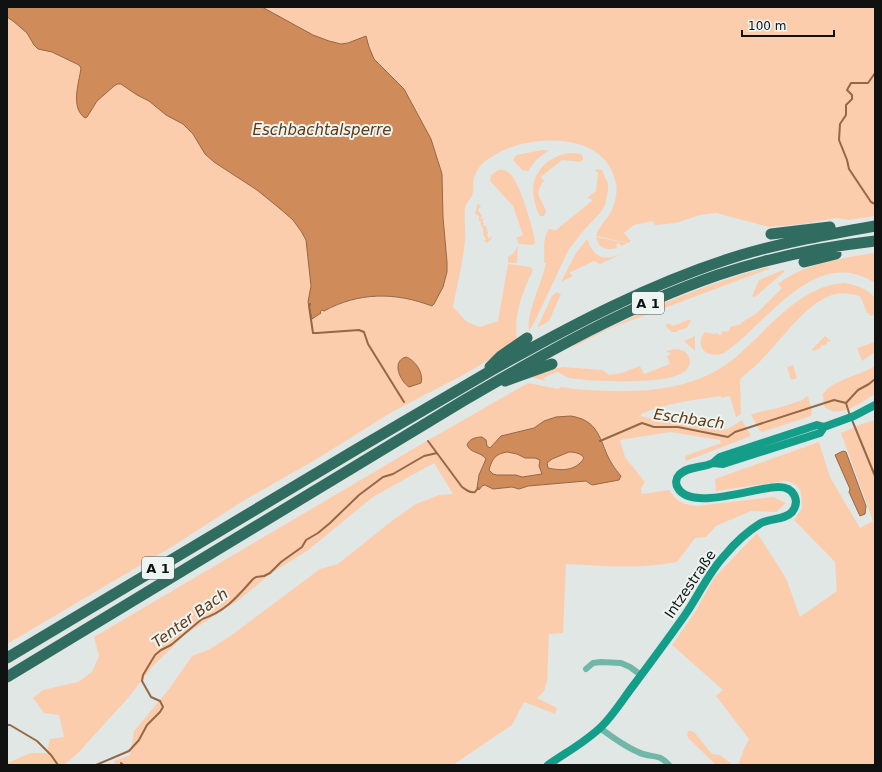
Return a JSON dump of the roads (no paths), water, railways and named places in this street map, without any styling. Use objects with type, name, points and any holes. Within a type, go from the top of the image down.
[{"type":"highway","points":[[771,234],[848,224],[862,228]]},
{"type":"highway","name":"A 1","points":[[7,658],[437,402],[552,336],[635,295],[670,280],[741,255],[818,236],[875,226]]},
{"type":"highway","name":"A 1","points":[[7,677],[316,489],[489,386],[552,350],[601,325],[639,307],[725,274],[776,259],[820,249],[870,241]]},
{"type":"highway","points":[[804,262],[855,250],[870,241]]},
{"type":"highway","points":[[481,377],[501,356],[527,338]]},
{"type":"highway","points":[[489,386],[516,378],[552,364]]},
{"type":"main road","name":"Intzestraße","points":[[548,765],[600,728],[611,716],[686,614],[707,577],[725,555],[740,540],[763,522],[781,518],[794,510],[796,500],[794,493],[786,488],[780,487],[713,498],[694,498],[684,495],[677,486],[678,476],[683,471],[713,463],[720,457],[817,425],[824,427],[854,416],[875,405]]},
{"type":"street","points":[[586,669],[593,663],[617,662],[626,665],[641,675]]},
{"type":"street","points":[[600,728],[631,749],[645,755],[663,758],[669,765]]},
{"type":"water","name":"Eschbachtalsperre","points":[[7,7],[262,7],[313,35],[329,41],[341,44],[366,36],[374,59],[404,89],[431,139],[442,174],[447,272],[443,287],[434,304],[432,306],[418,301],[391,296],[364,297],[350,300],[324,311],[322,310],[320,312],[321,313],[312,319],[308,302],[311,286],[306,240],[293,220],[257,190],[214,162],[205,154],[193,134],[183,124],[166,115],[149,101],[121,84],[114,86],[97,101],[85,118],[80,113],[77,102],[77,88],[81,68],[79,65],[52,52],[38,49],[27,33],[7,17]]},
{"type":"water","points":[[406,357],[413,361],[418,367],[422,379],[421,383],[409,387],[398,371],[401,359]]},
{"type":"water","points":[[571,416],[579,418],[585,420],[594,428],[614,467],[621,476],[619,480],[592,485],[586,481],[528,486],[519,489],[512,487],[493,489],[485,485],[479,490],[477,488],[479,475],[486,459],[484,456],[469,448],[467,445],[469,441],[482,437],[486,440],[487,446],[490,448],[501,436],[534,428],[544,421],[556,417]],"holes":[[[507,452],[517,454],[525,458],[535,458],[540,460],[539,466],[542,474],[522,477],[516,475],[493,474],[489,470],[491,463],[497,456]],[[569,452],[579,454],[584,458],[573,468],[563,470],[548,468],[547,463],[552,459]]]},
{"type":"water","points":[[843,451],[846,452],[866,506],[865,514],[860,516],[835,455]]},
{"type":"waterway","points":[[875,73],[868,83],[851,83],[847,90],[852,95],[852,99],[846,105],[846,115],[840,124],[839,140],[849,169],[871,202],[875,204]]},
{"type":"waterway","name":"Eschbach","points":[[310,304],[309,306],[313,333],[359,330],[364,332],[368,344],[404,402]]},
{"type":"waterway","points":[[846,403],[858,390],[875,379]]},
{"type":"waterway","name":"Eschbach","points":[[600,441],[642,423],[654,427],[678,427],[728,437],[735,432],[834,400],[846,403],[850,416]]},
{"type":"waterway","name":"Eschbach","points":[[852,420],[875,476]]},
{"type":"waterway","name":"Eschbach","points":[[428,441],[462,487],[473,492],[475,492],[478,488]]},
{"type":"waterway","name":"Tenter Bach","points":[[96,765],[129,751],[139,740],[147,725],[163,707],[160,701],[151,697],[142,681],[143,675],[155,655],[171,645],[202,619],[224,608],[253,579],[270,573],[281,562],[302,547],[306,540],[318,533],[359,495],[383,477],[393,474],[424,456],[437,453]]},
{"type":"waterway","name":"Eschbach","points":[[875,588],[875,599]]},
{"type":"waterway","name":"Eschbach","points":[[875,622],[875,631]]},
{"type":"waterway","points":[[7,725],[10,725],[37,741],[51,755],[58,765]]}]
